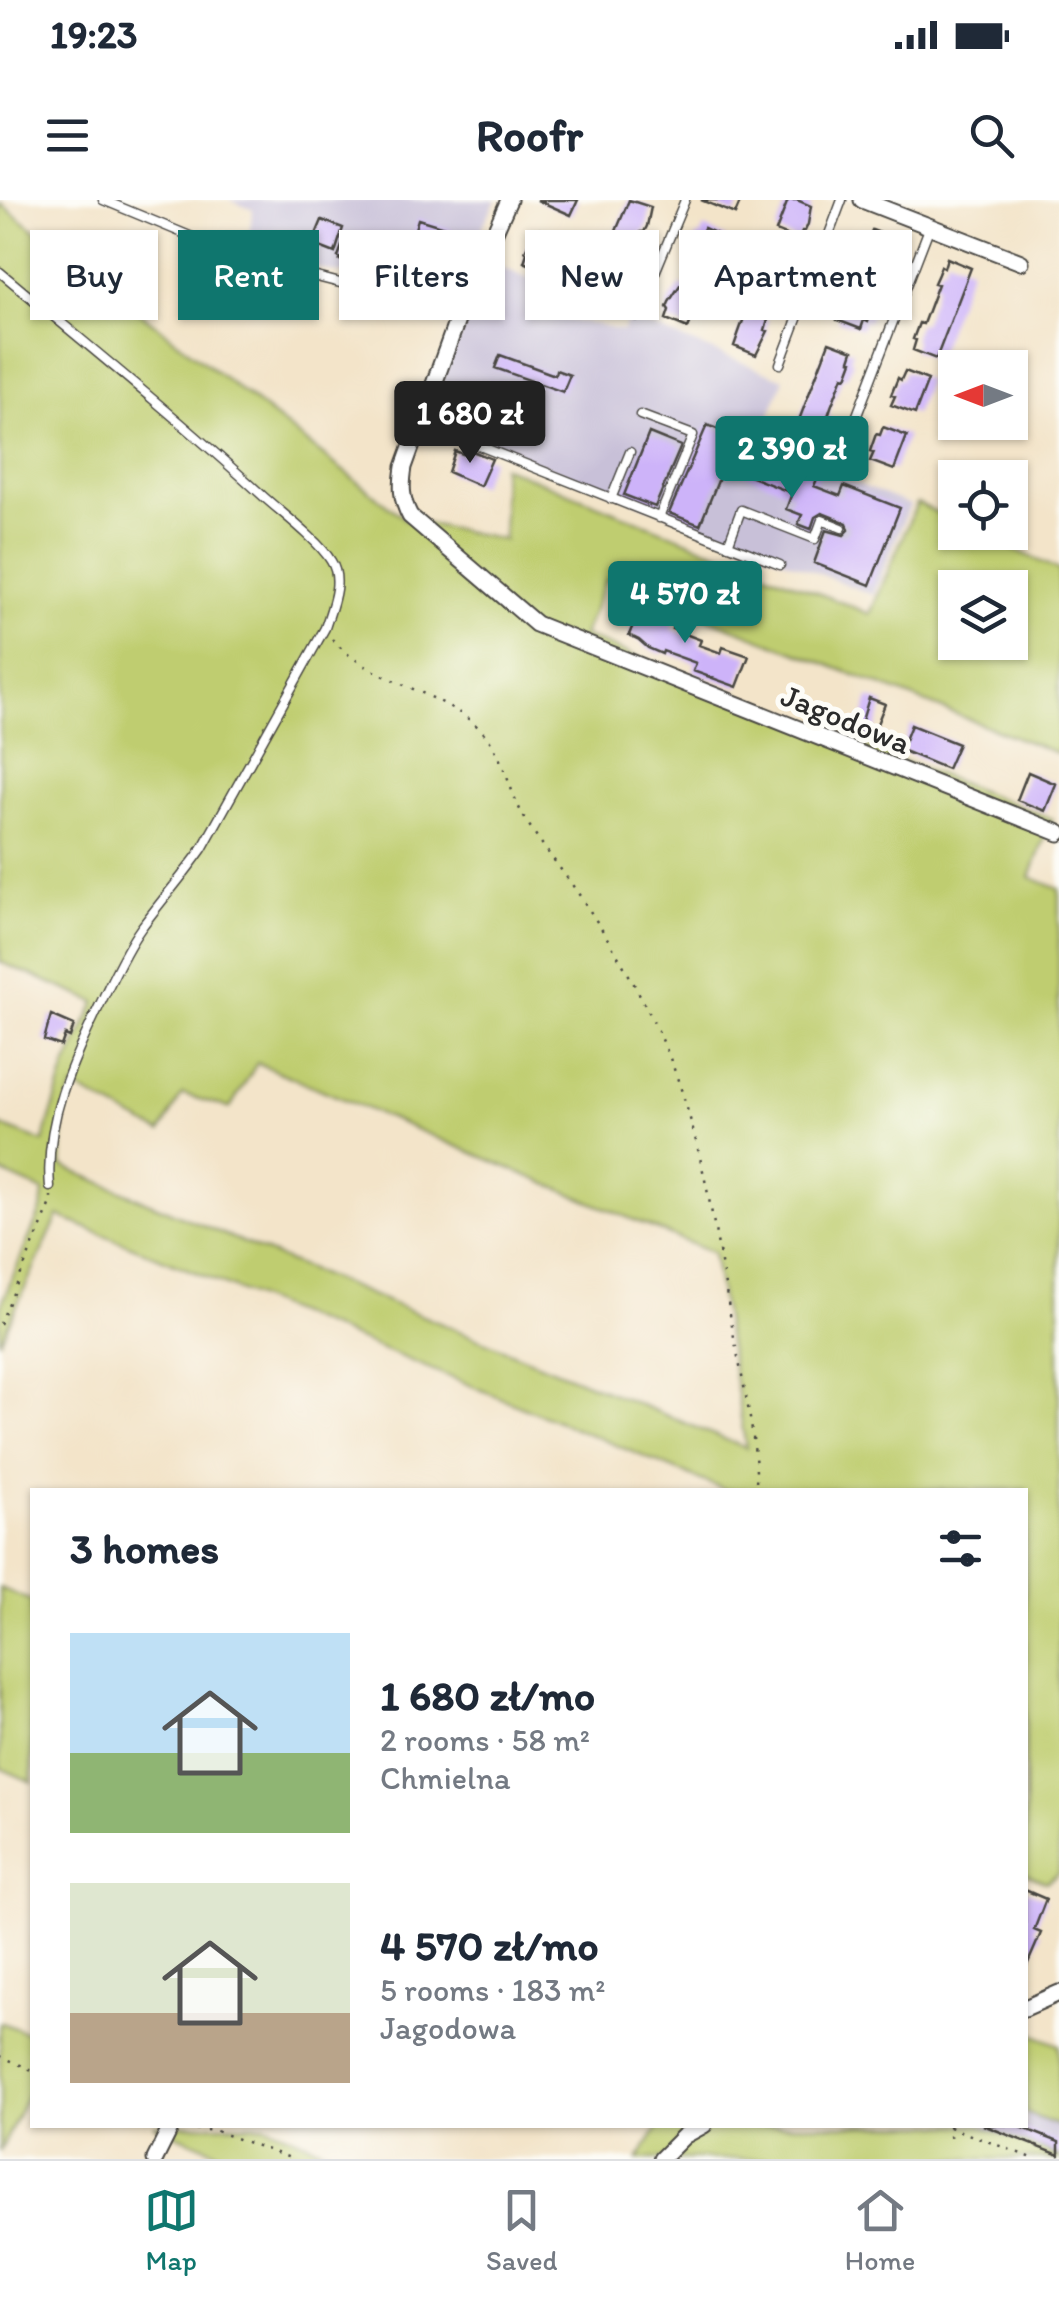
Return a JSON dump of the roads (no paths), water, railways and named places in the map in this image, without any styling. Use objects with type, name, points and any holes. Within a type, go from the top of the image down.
[{"type":"street","points":[[496,230],[510,200]]},
{"type":"street","points":[[862,200],[1021,262]]},
{"type":"street","points":[[420,422],[457,320]]},
{"type":"street","name":"Jagodowa","points":[[420,422],[400,486],[410,516],[536,624],[1059,833]]},
{"type":"street","points":[[1028,2007],[1059,1993]]},
{"type":"street","points":[[660,2159],[699,2128]]},
{"type":"street","points":[[154,2159],[170,2130]]},
{"type":"lane","points":[[103,200],[243,258],[339,283]]},
{"type":"lane","points":[[659,262],[685,200]]},
{"type":"lane","points":[[780,364],[842,200]]},
{"type":"lane","points":[[842,454],[930,226]]},
{"type":"lane","points":[[0,272],[239,474],[326,555],[336,576],[325,628],[202,848],[138,931],[72,1062],[53,1124],[48,1163],[50,1187]]},
{"type":"lane","points":[[640,415],[693,435],[659,518]]},
{"type":"lane","points":[[420,422],[780,566]]},
{"type":"lane","points":[[611,499],[630,452]]},
{"type":"lane","points":[[728,546],[741,510],[815,539],[822,520],[842,528]]}]
